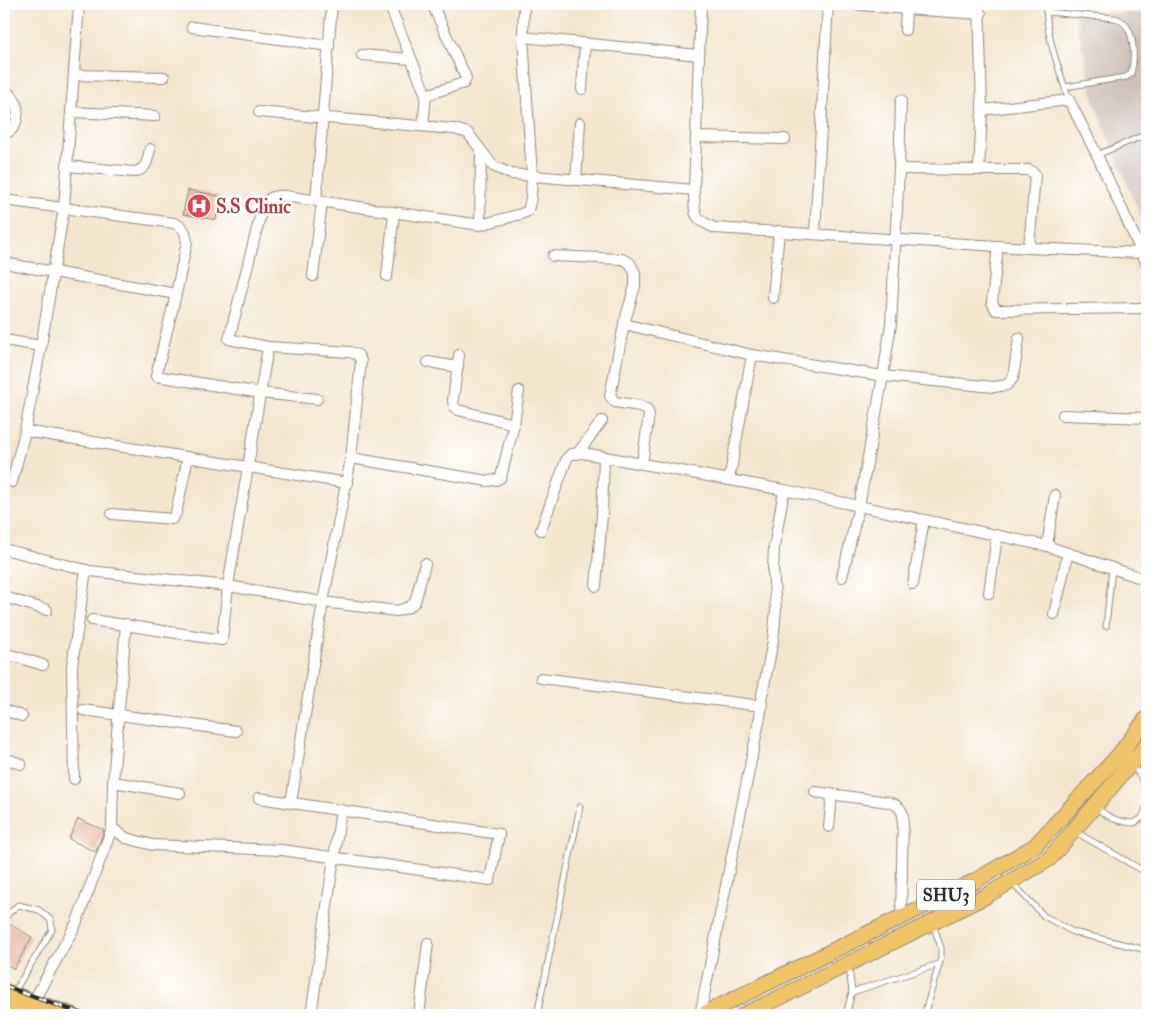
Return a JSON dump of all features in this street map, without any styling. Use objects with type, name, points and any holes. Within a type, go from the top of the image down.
[{"type":"main road","name":"SHU3","points":[[701,1015],[975,881],[1036,846],[1134,760],[1147,718]]},
{"type":"main road","name":"SHU3","points":[[744,1015],[986,896],[1049,859],[1147,745]]},
{"type":"main road","points":[[7,997],[32,1009],[72,1015]]},
{"type":"street","points":[[12,482],[41,346],[64,208],[79,4]]},
{"type":"street","points":[[313,276],[319,201],[322,118],[332,4]]},
{"type":"street","points":[[389,4],[426,95],[423,126]]},
{"type":"street","points":[[426,95],[464,82],[466,78],[432,4]]},
{"type":"street","points":[[290,803],[323,602],[351,458],[361,361],[358,355],[350,352],[268,347],[229,339],[263,205],[275,195],[480,225],[528,211],[531,198],[532,176],[523,37],[524,4]]},
{"type":"street","points":[[701,4],[694,190],[695,214],[702,223],[715,228],[1029,248],[1144,251]]},
{"type":"street","points":[[815,234],[828,4]]},
{"type":"street","points":[[852,4],[906,9],[980,9],[982,110],[979,170]]},
{"type":"street","points":[[905,30],[906,9]]},
{"type":"street","points":[[192,27],[329,46]]},
{"type":"street","points":[[523,37],[698,55]]},
{"type":"street","points":[[582,89],[585,43]]},
{"type":"street","points":[[362,55],[410,59]]},
{"type":"street","points":[[74,75],[164,77]]},
{"type":"street","points":[[4,91],[15,99],[17,108],[15,126],[11,131],[4,134]]},
{"type":"street","points":[[842,577],[858,506],[891,324],[901,100]]},
{"type":"street","points":[[982,110],[1069,100],[1144,251],[1147,264]]},
{"type":"street","points":[[71,112],[155,116]]},
{"type":"street","points":[[259,112],[454,129],[468,133],[493,166],[511,174],[694,190]]},
{"type":"street","points":[[576,180],[580,123]]},
{"type":"street","points":[[696,137],[785,139]]},
{"type":"street","points":[[67,166],[140,171],[146,166],[150,149]]},
{"type":"street","points":[[480,225],[481,151]]},
{"type":"street","points":[[899,169],[1029,170],[1034,174],[1029,248]]},
{"type":"street","points":[[4,200],[174,223],[180,226],[185,232],[186,242],[176,294],[156,376],[317,400]]},
{"type":"street","points":[[386,276],[394,212]]},
{"type":"street","points":[[773,298],[779,231]]},
{"type":"street","points":[[998,246],[992,302],[996,310],[1147,308]]},
{"type":"street","points":[[553,256],[622,259],[630,263],[635,273],[635,286],[624,324],[610,396],[614,402],[647,409],[649,415],[642,464]]},
{"type":"street","points":[[4,263],[176,294]]},
{"type":"street","points":[[624,324],[752,355],[883,376],[994,386],[1007,385],[1013,378],[1019,338]]},
{"type":"street","points":[[4,340],[41,346]]},
{"type":"street","points":[[92,620],[222,640],[228,586],[268,347]]},
{"type":"street","points":[[459,355],[454,406],[458,410],[514,424]]},
{"type":"street","points":[[729,480],[752,355]]},
{"type":"street","points":[[428,362],[458,367]]},
{"type":"street","points":[[351,458],[488,481],[496,480],[501,477],[514,424],[519,391]]},
{"type":"street","points":[[1063,416],[1147,418]]},
{"type":"street","points":[[577,454],[602,421]]},
{"type":"street","points":[[24,431],[347,482]]},
{"type":"street","points":[[542,530],[567,458],[571,454],[577,454],[604,457],[784,490],[1047,546],[1147,580]]},
{"type":"street","points":[[596,586],[602,515],[604,457]]},
{"type":"street","points":[[112,514],[172,519],[176,513],[188,458]]},
{"type":"street","points":[[701,1015],[773,641],[776,609],[773,570],[774,547],[784,490]]},
{"type":"street","points":[[1047,546],[1055,495]]},
{"type":"street","points":[[913,584],[924,520]]},
{"type":"street","points":[[989,593],[997,536]]},
{"type":"street","points":[[4,549],[86,570],[228,586],[323,602],[397,610],[408,608],[415,602],[425,564]]},
{"type":"street","points":[[1054,614],[1068,553]]},
{"type":"street","points":[[74,779],[72,666],[86,570]]},
{"type":"street","points":[[4,597],[47,610]]},
{"type":"street","points":[[32,1009],[76,924],[112,828],[113,782],[126,624]]},
{"type":"street","points":[[4,653],[43,665]]},
{"type":"street","points":[[541,678],[762,706]]},
{"type":"street","points":[[4,710],[22,716]]},
{"type":"street","points":[[83,710],[236,732]]},
{"type":"street","points":[[4,758],[21,764]]},
{"type":"street","points":[[113,782],[180,793]]},
{"type":"street","points":[[815,792],[894,804],[902,810],[901,918]]},
{"type":"street","points":[[829,826],[832,795]]},
{"type":"street","points":[[112,828],[126,838],[153,845],[282,850],[490,880],[499,834],[259,798]]},
{"type":"street","points":[[311,1015],[341,810]]},
{"type":"street","points":[[419,1015],[428,943]]},
{"type":"lane","points":[[1046,4],[1051,43],[1069,100]]},
{"type":"lane","points":[[1046,12],[1115,18],[1127,25],[1131,34],[1133,65],[1131,74],[1126,77],[1065,87]]},
{"type":"lane","points":[[1097,155],[1147,134]]},
{"type":"lane","points":[[1106,626],[1112,568]]},
{"type":"lane","points":[[1134,760],[1147,787]]},
{"type":"lane","points":[[1095,806],[1105,815],[1116,821],[1134,823],[1142,818],[1147,806]]},
{"type":"lane","points":[[538,1015],[580,807]]},
{"type":"lane","points":[[1074,830],[1147,873]]},
{"type":"lane","points":[[1011,882],[1044,916],[1073,932],[1147,950]]},
{"type":"lane","points":[[4,922],[8,914],[18,905],[38,910],[51,920],[52,930],[7,997]]},
{"type":"lane","points":[[924,1015],[939,964],[941,948],[932,922]]},
{"type":"lane","points":[[846,1015],[852,992],[848,964]]},
{"type":"lane","points":[[852,992],[939,964]]},
{"type":"shaded area","points":[[1075,13],[1147,13],[1147,233],[1094,101]]},
{"type":"building","points":[[188,190],[220,196],[216,220],[183,214]]},
{"type":"building","points":[[78,819],[104,830],[96,852],[69,839]]},
{"type":"building","points":[[9,924],[32,937],[14,969],[4,963],[4,933]]},
{"type":"railway","points":[[4,986],[85,1015]]},
{"type":"place","name":"S.S Clinic","points":[[199,206]]}]
